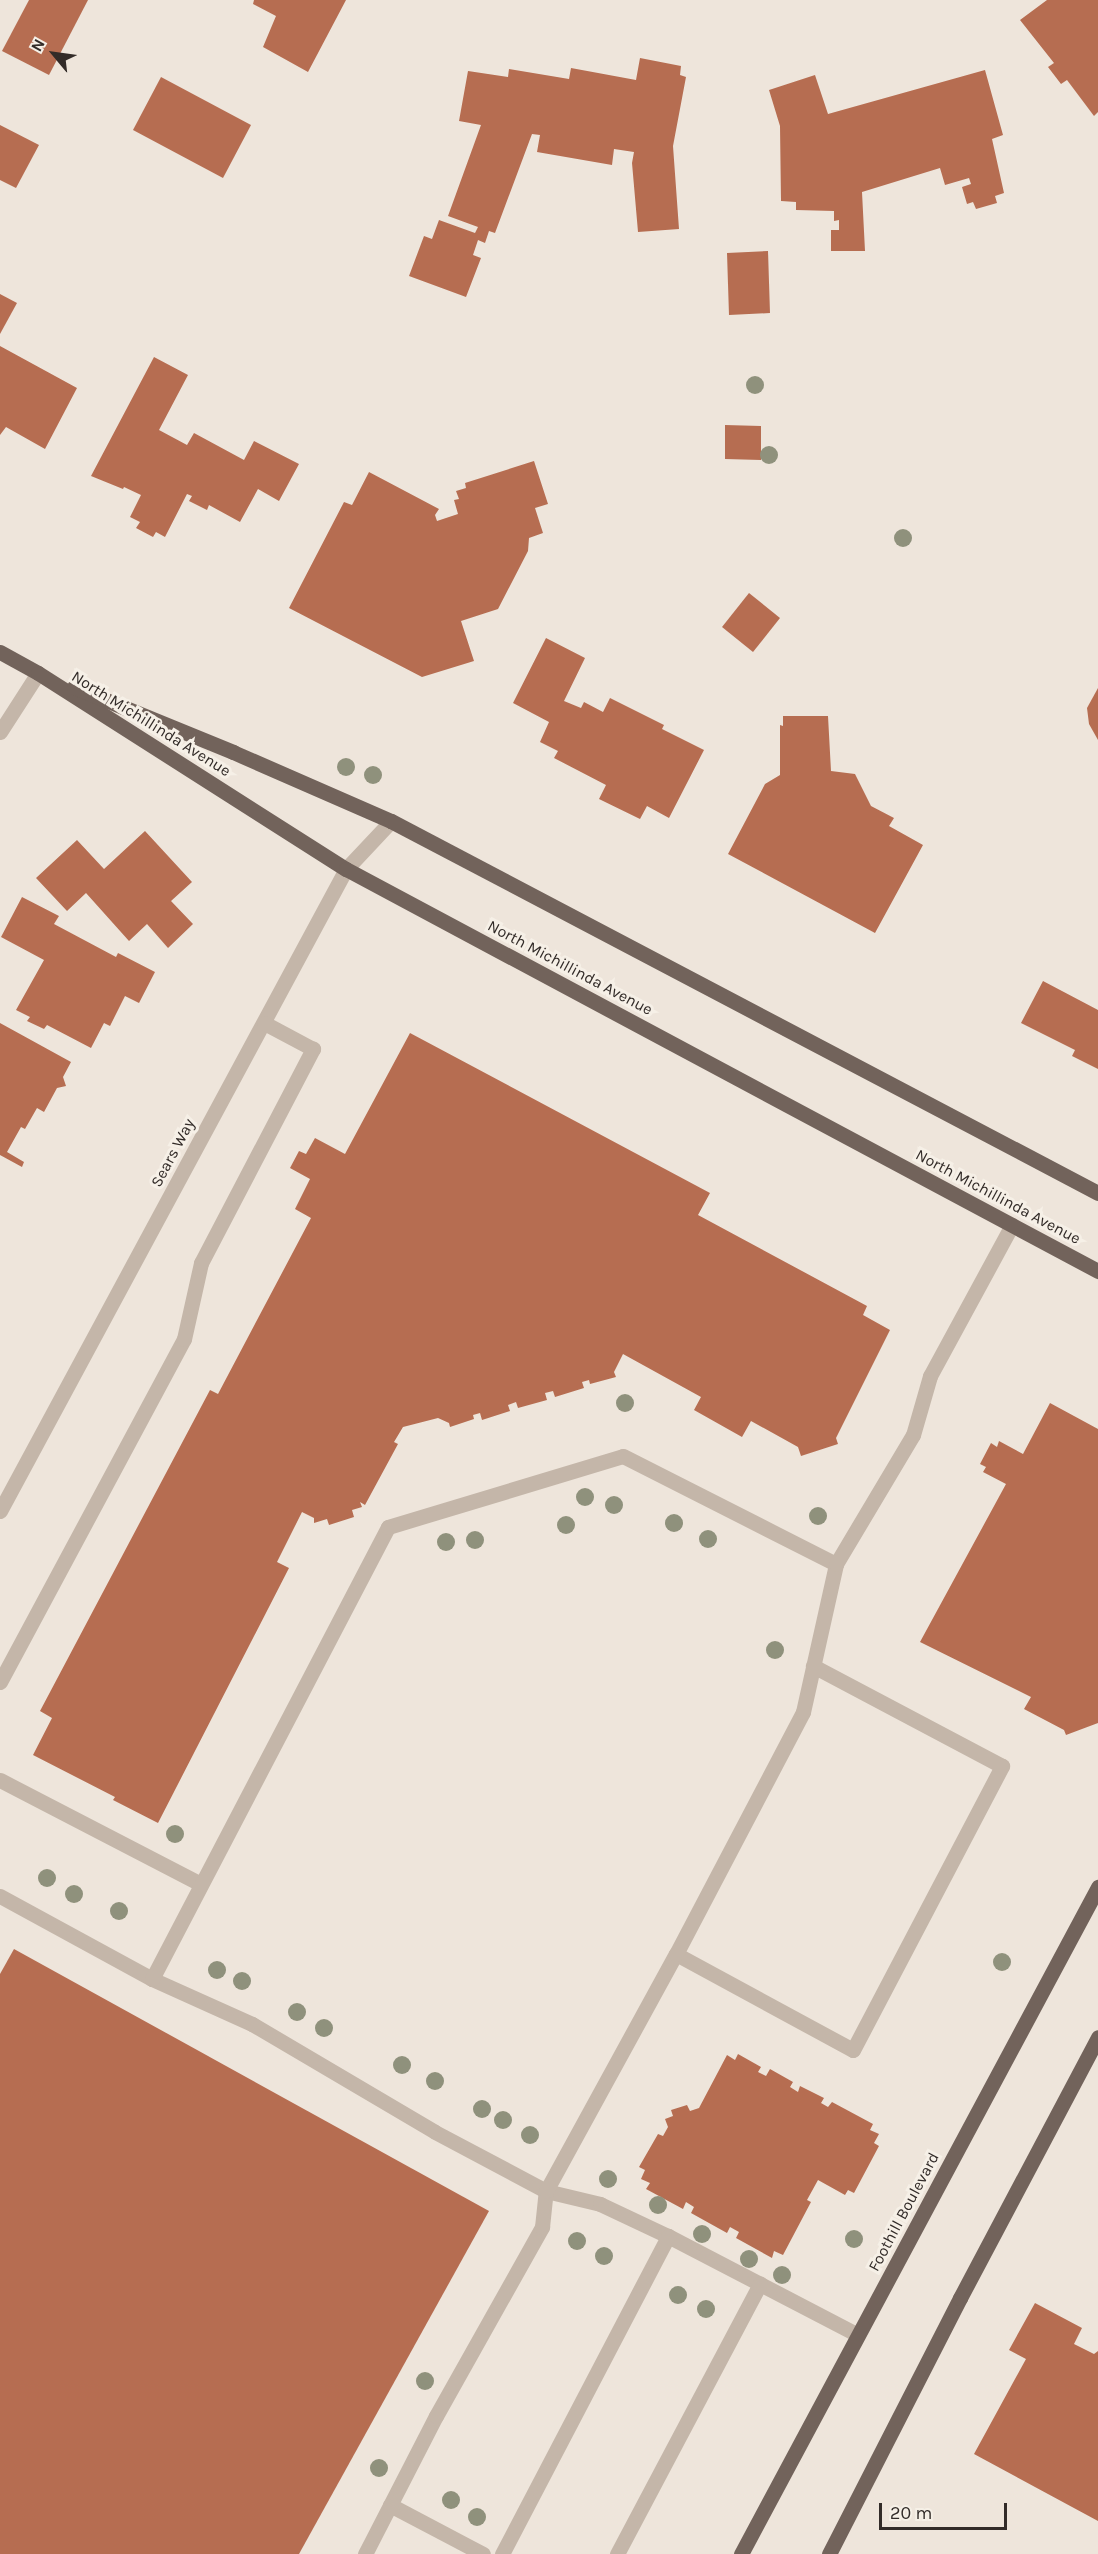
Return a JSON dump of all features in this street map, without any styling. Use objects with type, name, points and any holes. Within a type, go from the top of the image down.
[{"type":"main road","name":"North Michillinda Avenue","points":[[0,652],[38,673],[346,869],[1098,1271]]},
{"type":"main road","name":"North Michillinda Avenue","points":[[38,673],[233,752],[391,821],[1098,1193]]},
{"type":"main road","name":"Foothill Boulevard","points":[[741,2554],[1098,1887]]},
{"type":"main road","points":[[829,2554],[1098,2037]]},
{"type":"street","points":[[0,732],[38,673]]},
{"type":"street","name":"Sears Way","points":[[0,1511],[346,869],[391,821]]},
{"type":"street","points":[[0,1682],[184,1339],[201,1263],[313,1049],[264,1023]]},
{"type":"street","points":[[365,2554],[436,2416],[542,2227],[546,2191],[676,1954],[803,1712],[836,1564],[913,1436],[930,1376],[1012,1225]]},
{"type":"street","points":[[152,1979],[388,1527],[623,1456],[836,1564]]},
{"type":"street","points":[[676,1954],[853,2050],[1002,1766],[813,1666]]},
{"type":"street","points":[[0,1780],[201,1884]]},
{"type":"street","points":[[0,1896],[152,1979],[252,2024],[435,2132],[546,2191],[600,2204],[668,2236],[858,2335]]},
{"type":"street","points":[[502,2554],[668,2236]]},
{"type":"street","points":[[617,2554],[760,2284]]},
{"type":"street","points":[[390,2505],[483,2554]]},
{"type":"building","points":[[29,0],[88,0],[49,75],[2,51]]},
{"type":"building","points":[[254,0],[346,0],[308,72],[263,47],[276,16],[253,4]]},
{"type":"building","points":[[1047,0],[1098,0],[1098,112],[1094,116],[1067,80],[1061,84],[1048,67],[1054,63],[1020,20]]},
{"type":"building","points":[[640,58],[681,66],[680,75],[686,77],[673,146],[679,229],[638,232],[632,163],[634,152],[614,149],[612,165],[537,152],[540,135],[532,134],[495,233],[489,231],[485,243],[478,240],[473,255],[481,258],[466,297],[409,276],[424,236],[432,239],[439,220],[475,233],[478,227],[448,216],[481,125],[459,121],[468,71],[508,77],[509,69],[569,79],[571,68],[636,80]]},
{"type":"building","points":[[985,70],[1003,135],[992,139],[1004,193],[995,196],[997,203],[976,209],[973,202],[967,204],[962,187],[971,184],[969,178],[945,185],[940,168],[862,192],[865,251],[831,251],[831,230],[839,230],[839,220],[834,221],[834,211],[796,210],[796,202],[781,201],[780,126],[769,90],[815,75],[828,114]]},
{"type":"building","points":[[161,77],[251,125],[223,178],[133,130]]},
{"type":"building","points":[[0,125],[39,145],[16,188],[0,180]]},
{"type":"building","points":[[768,251],[770,313],[729,315],[727,253]]},
{"type":"building","points":[[0,294],[17,303],[0,334]]},
{"type":"building","points":[[0,346],[77,388],[45,449],[6,427],[0,435]]},
{"type":"building","points":[[154,357],[188,375],[159,430],[187,445],[194,433],[244,460],[254,441],[299,464],[279,501],[258,489],[240,522],[209,505],[207,510],[189,501],[192,496],[187,494],[165,537],[156,532],[153,537],[136,528],[140,522],[130,517],[141,495],[91,476]]},
{"type":"building","points":[[725,425],[761,426],[761,460],[725,459]]},
{"type":"building","points":[[534,461],[548,504],[535,508],[543,533],[529,538],[528,551],[498,609],[461,621],[474,661],[422,677],[289,608],[344,502],[352,505],[369,472],[439,509],[435,515],[437,521],[458,514],[454,500],[459,499],[456,491],[466,488],[465,483]]},
{"type":"building","points":[[749,593],[780,618],[753,652],[722,627]]},
{"type":"building","points":[[546,638],[585,658],[564,701],[581,708],[584,702],[603,712],[610,698],[664,725],[662,729],[704,750],[669,818],[647,806],[640,819],[599,799],[606,785],[554,758],[558,751],[540,742],[549,722],[513,703]]},
{"type":"building","points":[[1098,688],[1098,740],[1089,724],[1087,708]]},
{"type":"building","points":[[783,716],[828,716],[831,771],[855,774],[871,806],[894,818],[889,826],[923,845],[875,933],[728,854],[765,784],[780,775],[780,725],[783,726]]},
{"type":"building","points":[[145,831],[192,882],[171,901],[193,924],[168,948],[147,924],[129,941],[86,893],[67,911],[36,878],[77,840],[104,869]]},
{"type":"building","points":[[22,897],[59,916],[54,924],[116,957],[118,953],[155,972],[139,1003],[125,996],[110,1026],[104,1023],[91,1048],[47,1025],[44,1029],[27,1021],[30,1017],[16,1010],[44,960],[1,937]]},
{"type":"building","points":[[1043,981],[1098,1010],[1098,1069],[1072,1056],[1075,1050],[1021,1023]]},
{"type":"building","points":[[0,1023],[71,1062],[63,1077],[66,1086],[57,1088],[44,1112],[37,1108],[25,1129],[21,1127],[7,1152],[24,1162],[22,1167],[0,1155]]},
{"type":"building","points":[[410,1033],[710,1193],[698,1215],[867,1306],[863,1315],[890,1330],[836,1438],[838,1444],[801,1456],[798,1447],[751,1421],[742,1437],[694,1410],[701,1397],[623,1354],[614,1372],[616,1377],[590,1384],[589,1380],[582,1382],[584,1388],[555,1397],[553,1391],[545,1393],[547,1400],[518,1408],[516,1402],[508,1405],[510,1411],[482,1420],[480,1413],[473,1415],[474,1419],[450,1427],[449,1423],[438,1418],[403,1427],[394,1442],[398,1444],[365,1505],[360,1502],[362,1507],[352,1510],[354,1517],[329,1525],[327,1519],[314,1523],[314,1518],[302,1512],[277,1562],[289,1568],[158,1823],[113,1800],[115,1797],[33,1755],[52,1718],[40,1711],[210,1390],[218,1394],[311,1218],[295,1209],[310,1179],[290,1168],[299,1151],[306,1154],[315,1138],[345,1154]]},
{"type":"building","points":[[1050,1403],[1098,1429],[1098,1723],[1066,1735],[1064,1730],[1024,1709],[1031,1697],[920,1642],[1006,1484],[983,1472],[986,1467],[980,1464],[991,1443],[997,1447],[999,1441],[1023,1454]]},
{"type":"building","points":[[14,1949],[489,2211],[299,2554],[0,2554],[0,1974]]},
{"type":"building","points":[[738,2054],[761,2067],[758,2072],[766,2076],[770,2069],[793,2082],[790,2087],[798,2092],[800,2086],[824,2098],[821,2103],[828,2107],[832,2102],[873,2124],[870,2130],[879,2134],[874,2143],[879,2146],[854,2193],[848,2190],[845,2195],[818,2180],[807,2200],[811,2202],[783,2255],[774,2251],[772,2258],[736,2238],[739,2232],[730,2227],[727,2233],[691,2213],[694,2207],[686,2202],[683,2209],[646,2189],[650,2183],[641,2179],[645,2170],[639,2167],[658,2134],[663,2136],[668,2127],[665,2119],[673,2116],[671,2110],[687,2105],[690,2111],[699,2108],[727,2055],[735,2060]]},
{"type":"building","points":[[1035,2303],[1082,2328],[1074,2344],[1094,2354],[1098,2351],[1098,2521],[974,2454],[1026,2359],[1009,2350]]}]
